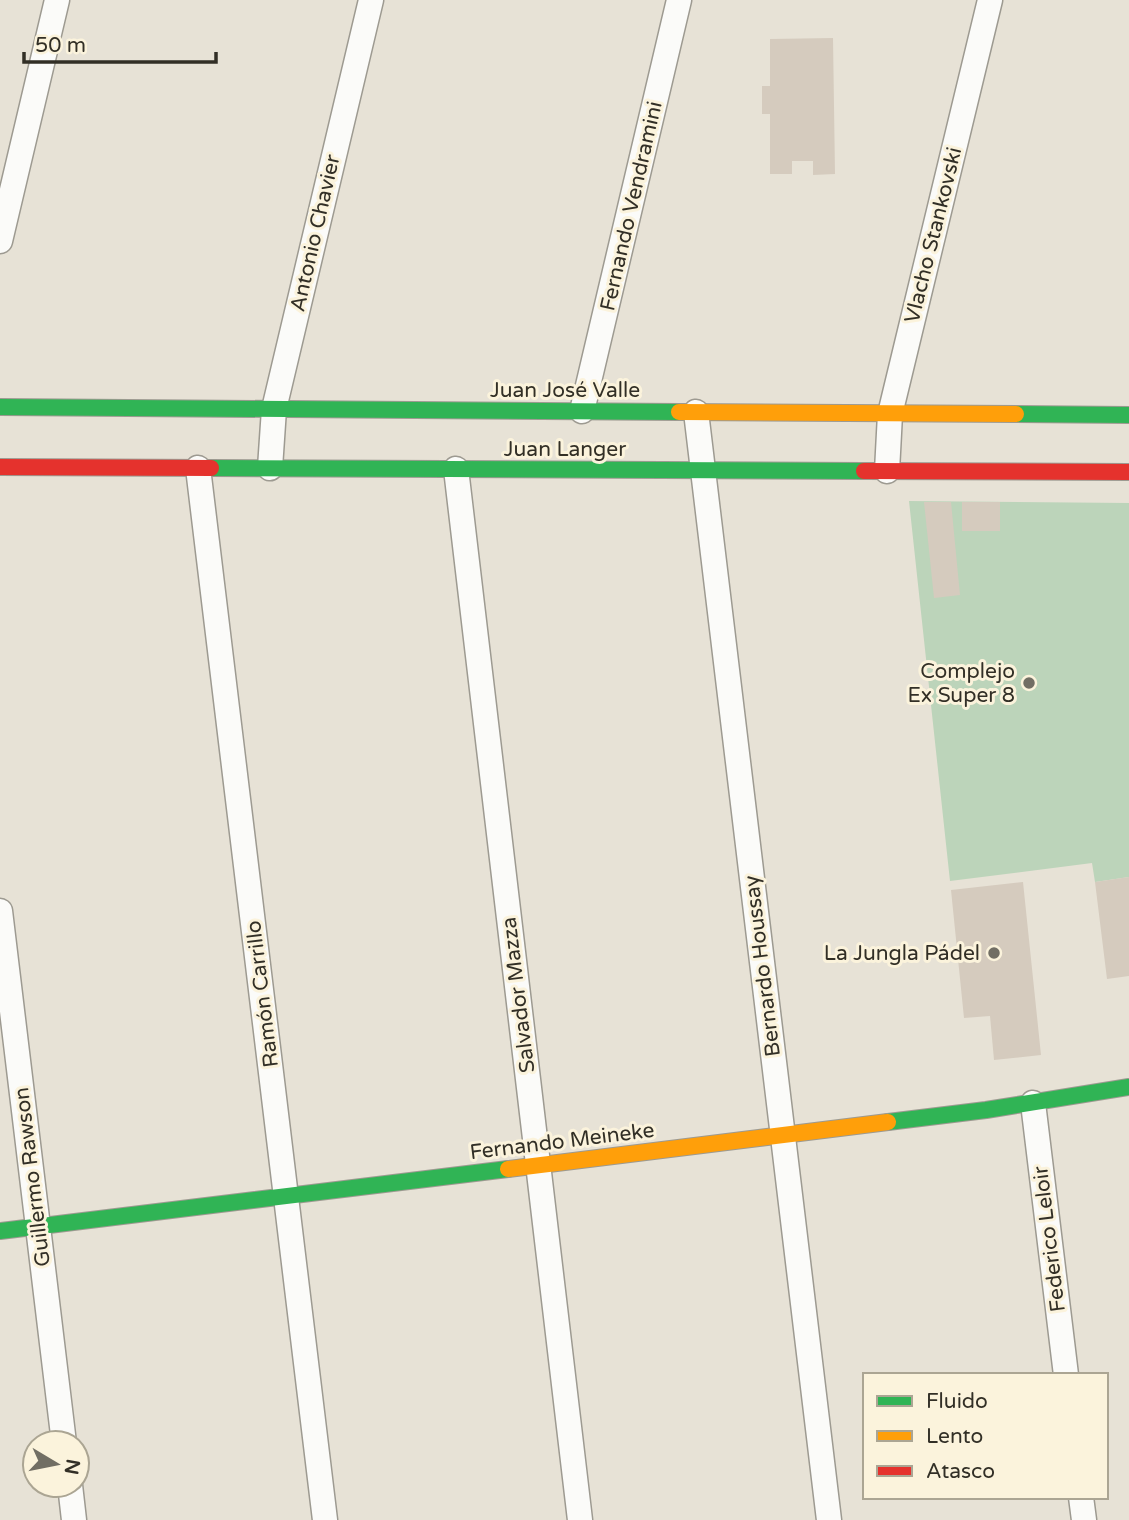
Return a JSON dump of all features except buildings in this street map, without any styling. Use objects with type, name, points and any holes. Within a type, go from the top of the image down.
[{"type":"main road","name":"Juan José Valle","points":[[0,407],[1129,415]]},
{"type":"main road","name":"Juan Langer","points":[[0,467],[1129,472]]},
{"type":"main road","name":"Fernando Meineke","points":[[0,1231],[1033,1103],[1129,1087]]},
{"type":"street","points":[[0,242],[57,0]]},
{"type":"street","name":"Antonio Chavier","points":[[270,468],[274,409],[370,0]]},
{"type":"street","name":"Fernando Vendramini","points":[[582,411],[680,0]]},
{"type":"street","name":"Vlacho Stankovski","points":[[887,471],[890,414],[990,0]]},
{"type":"street","name":"Bernardo Houssay","points":[[696,412],[829,1520]]},
{"type":"street","name":"Ramón Carrillo","points":[[198,468],[325,1520]]},
{"type":"street","name":"Salvador Mazza","points":[[456,469],[580,1520]]},
{"type":"street","name":"Guillermo Rawson","points":[[0,911],[62,1429]]},
{"type":"street","name":"Federico Leloir","points":[[1033,1103],[1066,1373]]},
{"type":"street","points":[[71,1499],[74,1520]]},
{"type":"street","points":[[1081,1499],[1084,1520]]},
{"type":"green space","name":"Complejo Ex Super 8","points":[[909,501],[1129,503],[1129,877],[1095,882],[1092,863],[950,881]]},
{"type":"traffic: fast","points":[[0,407],[679,412]]},
{"type":"traffic: fast","points":[[1016,414],[1129,415]]},
{"type":"traffic: fast","points":[[211,468],[864,471]]},
{"type":"traffic: fast","points":[[888,1122],[986,1110],[1129,1087]]},
{"type":"traffic: fast","points":[[0,1231],[508,1169]]},
{"type":"traffic: slow","points":[[679,412],[1016,414]]},
{"type":"traffic: slow","points":[[508,1169],[888,1122]]},
{"type":"traffic: jam","points":[[0,467],[211,468]]},
{"type":"traffic: jam","points":[[864,471],[1129,472]]},
{"type":"place","name":"Complejo Ex Super 8","points":[[1029,683]]},
{"type":"place","name":"La Jungla Pádel","points":[[994,953]]}]
